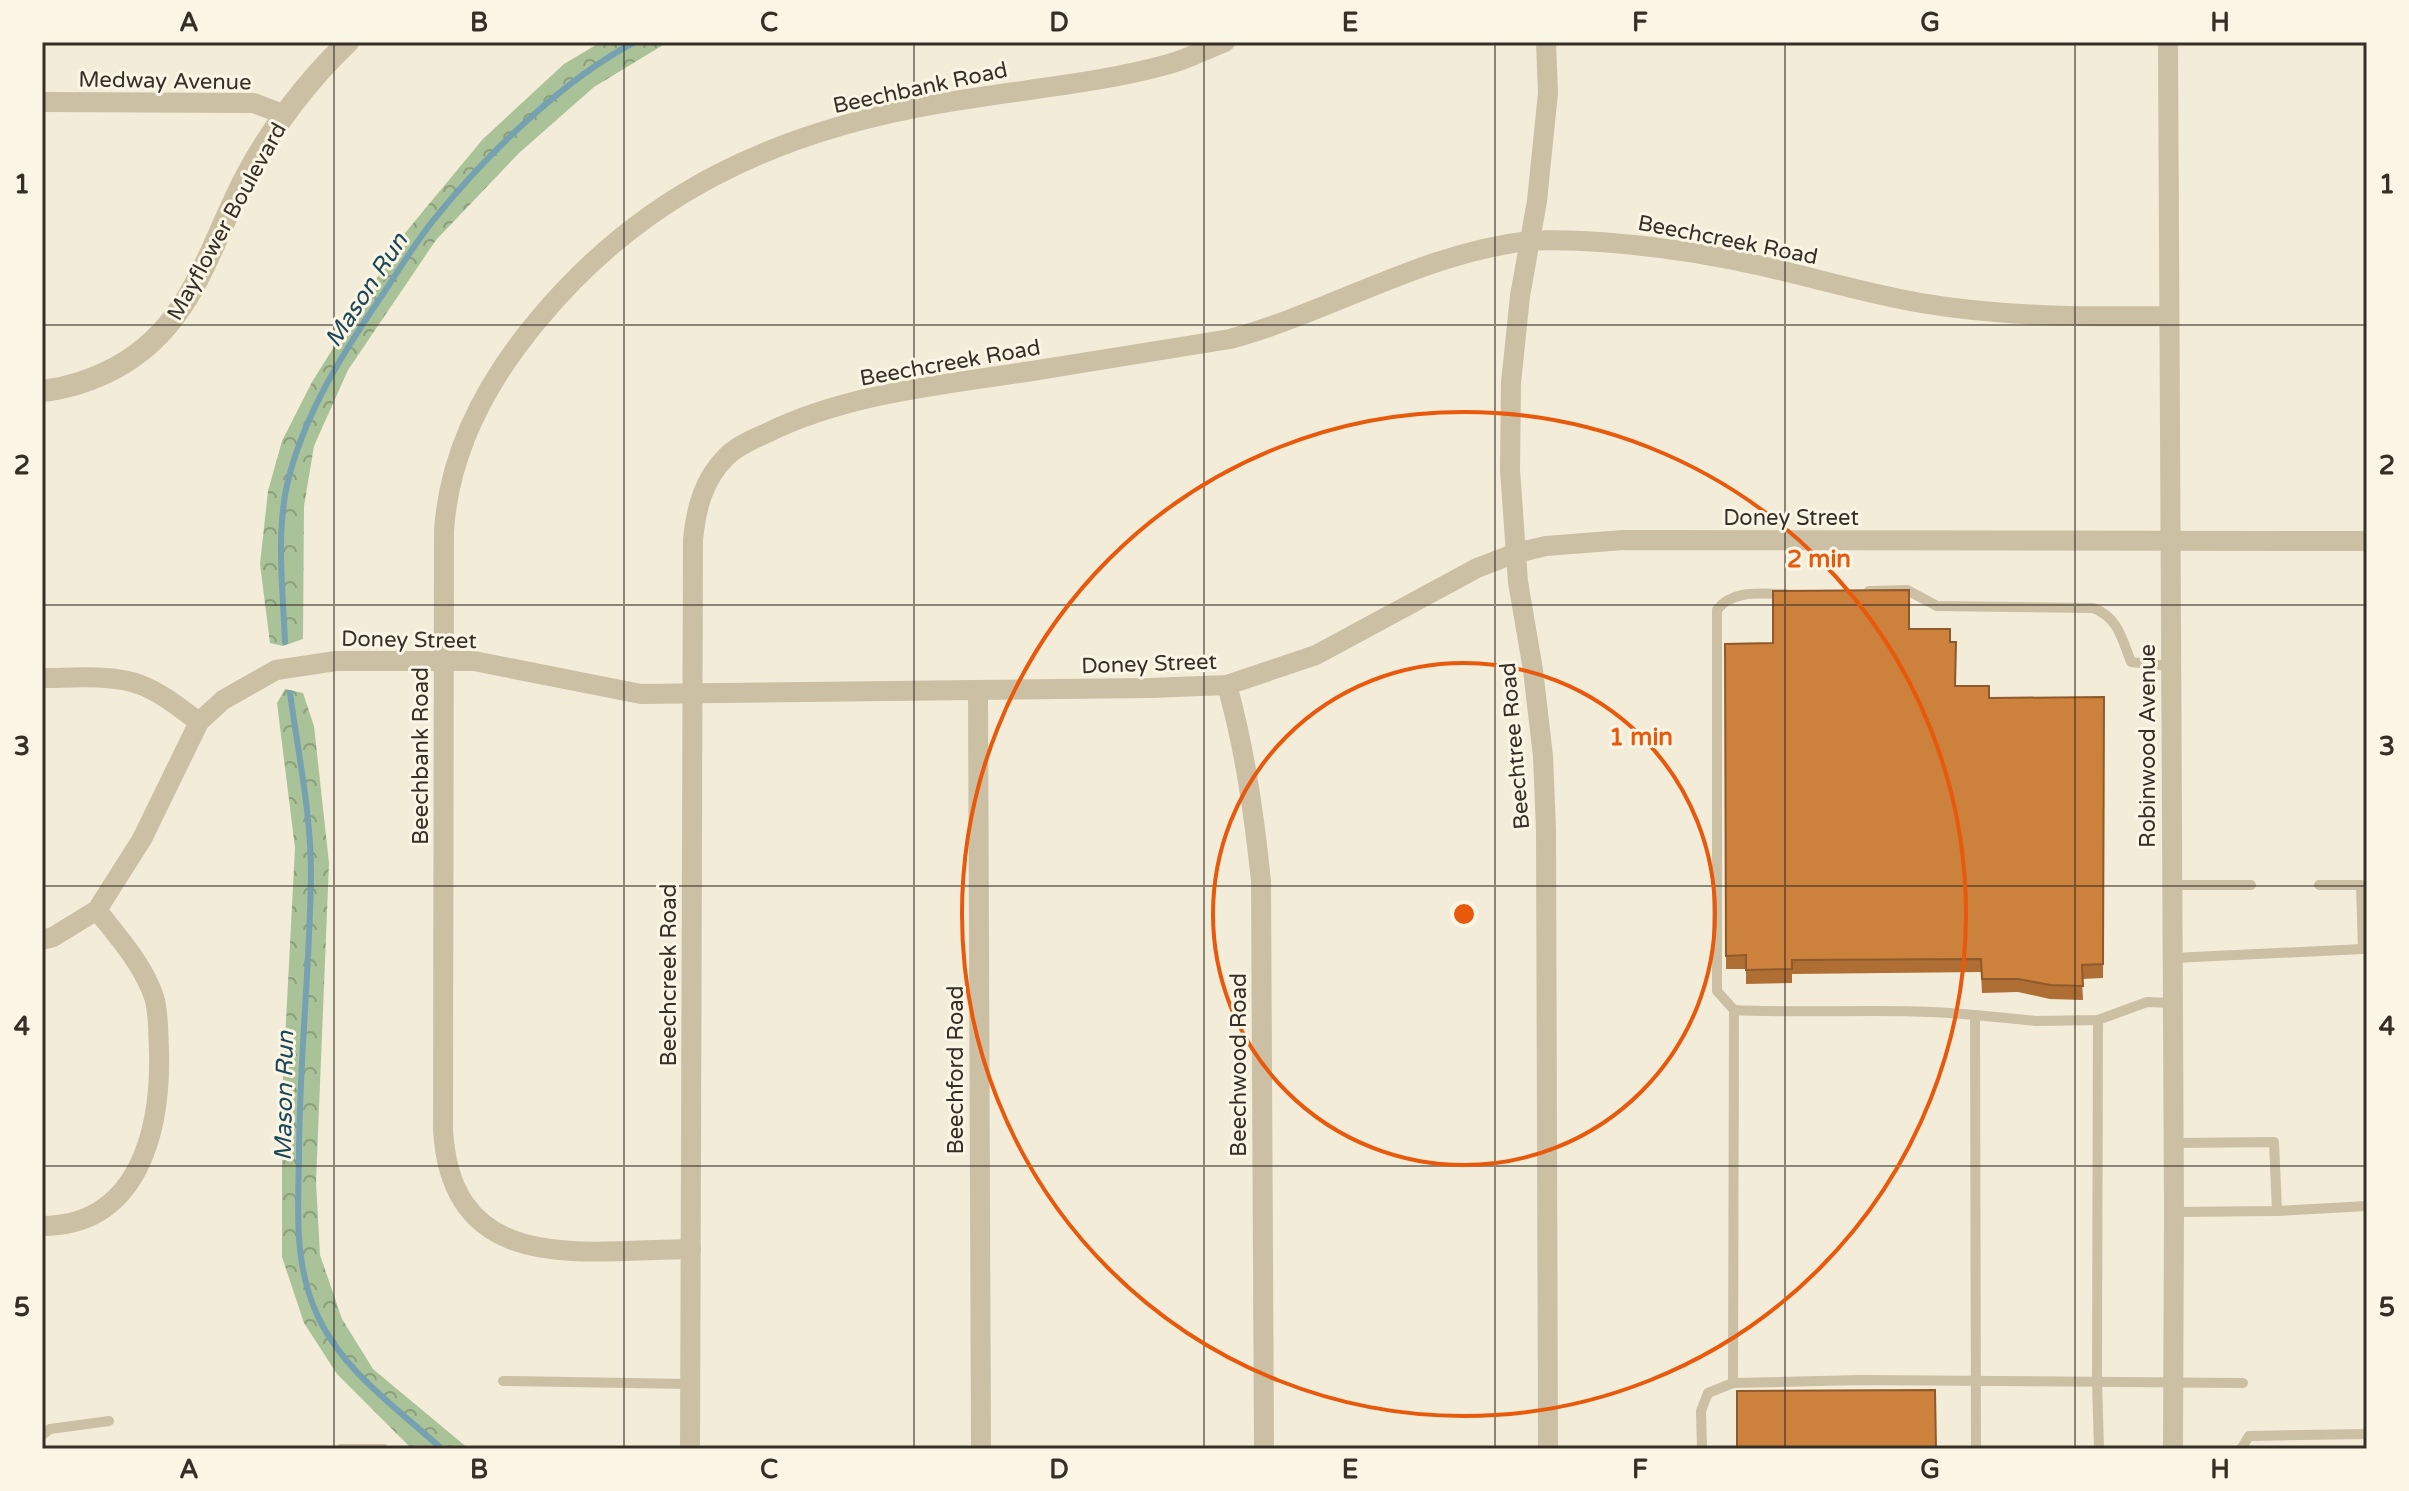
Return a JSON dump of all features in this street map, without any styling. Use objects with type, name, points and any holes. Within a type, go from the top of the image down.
[{"type":"street","name":"Mayflower Boulevard","points":[[42,391],[65,389],[96,379],[130,360],[156,340],[176,318],[246,177],[285,115],[348,42]]},
{"type":"street","name":"Beechbank Road","points":[[691,1249],[562,1250],[526,1245],[500,1236],[484,1225],[456,1191],[444,1156],[446,497],[455,462],[473,419],[523,338],[583,270],[652,213],[694,185],[769,149],[866,117],[1170,64],[1225,42]]},
{"type":"street","name":"Beechtree Road","points":[[1546,42],[1548,93],[1537,201],[1511,383],[1510,470],[1516,553],[1543,756],[1546,830],[1548,1449]]},
{"type":"street","name":"Robinwood Avenue","points":[[2168,42],[2173,1449]]},
{"type":"street","name":"Medway Avenue","points":[[42,102],[254,103],[285,115]]},
{"type":"street","name":"Beechcreek Road","points":[[690,1449],[695,517],[701,495],[712,474],[727,456],[747,442],[819,411],[910,391],[1230,339],[1272,328],[1431,264],[1529,241],[1650,245],[1759,265],[1921,303],[1988,312],[2062,317],[2169,316]]},
{"type":"street","name":"Doney Street","points":[[42,940],[53,937],[97,910],[142,839],[199,722],[223,700],[276,670],[336,661],[474,661],[641,694],[1227,685],[1316,655],[1477,568],[1516,553],[1546,546],[1623,540],[2367,541]]},
{"type":"street","points":[[42,678],[101,679],[140,684],[199,722]]},
{"type":"street","name":"Beechwood Road","points":[[1227,685],[1242,738],[1261,881],[1264,1449]]},
{"type":"street","name":"Beechford Road","points":[[978,691],[981,1449]]},
{"type":"street","points":[[42,1226],[82,1220],[106,1208],[128,1187],[142,1163],[155,1115],[159,1071],[155,1000],[144,971],[97,910]]},
{"type":"lane","points":[[1862,591],[1907,590],[1937,606],[2093,608],[2106,612],[2119,631],[2131,662],[2171,666]]},
{"type":"lane","points":[[1733,1383],[1734,1010],[1717,991],[1717,610],[1724,600],[1742,595],[1802,593]]},
{"type":"lane","points":[[2172,885],[2251,885]]},
{"type":"lane","points":[[2173,958],[2363,949],[2361,885],[2319,885]]},
{"type":"lane","points":[[1734,1010],[1795,1013],[1916,1009],[2036,1021],[2098,1020],[2147,1002],[2173,1003]]},
{"type":"lane","points":[[1975,1015],[1976,1449]]},
{"type":"lane","points":[[2098,1020],[2099,1449]]},
{"type":"lane","points":[[2174,1143],[2274,1142],[2277,1211]]},
{"type":"lane","points":[[2174,1212],[2367,1206]]},
{"type":"lane","points":[[1702,1449],[1701,1411],[1708,1393],[1733,1383],[1860,1380],[2243,1383]]},
{"type":"lane","points":[[503,1381],[690,1384]]},
{"type":"lane","points":[[42,1435],[50,1429],[109,1421]]},
{"type":"lane","points":[[2241,1449],[2249,1436],[2367,1434]]},
{"type":"lane","points":[[341,1449],[384,1449]]},
{"type":"green space","points":[[601,42],[668,42],[594,87],[519,153],[436,240],[348,370],[314,446],[304,506],[303,639],[283,646],[270,643],[260,564],[268,491],[282,441],[312,382],[405,233],[483,139],[564,64]]},
{"type":"green space","points":[[285,689],[303,693],[314,726],[329,863],[316,1182],[320,1255],[342,1319],[373,1369],[469,1449],[412,1449],[337,1374],[304,1323],[282,1257],[282,1098],[295,848],[277,703]]},
{"type":"building","points":[[1909,590],[1909,629],[1950,629],[1950,642],[1956,642],[1955,686],[1989,686],[1989,698],[2104,697],[2103,964],[2082,965],[2083,986],[2050,985],[2018,979],[1982,979],[1981,959],[1792,960],[1792,969],[1746,970],[1746,955],[1726,956],[1725,644],[1773,643],[1773,591]]},
{"type":"building","points":[[1935,1390],[1936,1449],[1737,1449],[1737,1391]]},
{"type":"waterway","name":"Mason Run","points":[[285,642],[281,543],[287,485],[313,410],[338,363],[422,236],[479,168],[554,97],[635,42]]},
{"type":"waterway","name":"Mason Run","points":[[290,693],[306,806],[311,873],[298,1197],[304,1274],[316,1312],[340,1352],[372,1387],[442,1449]]}]
